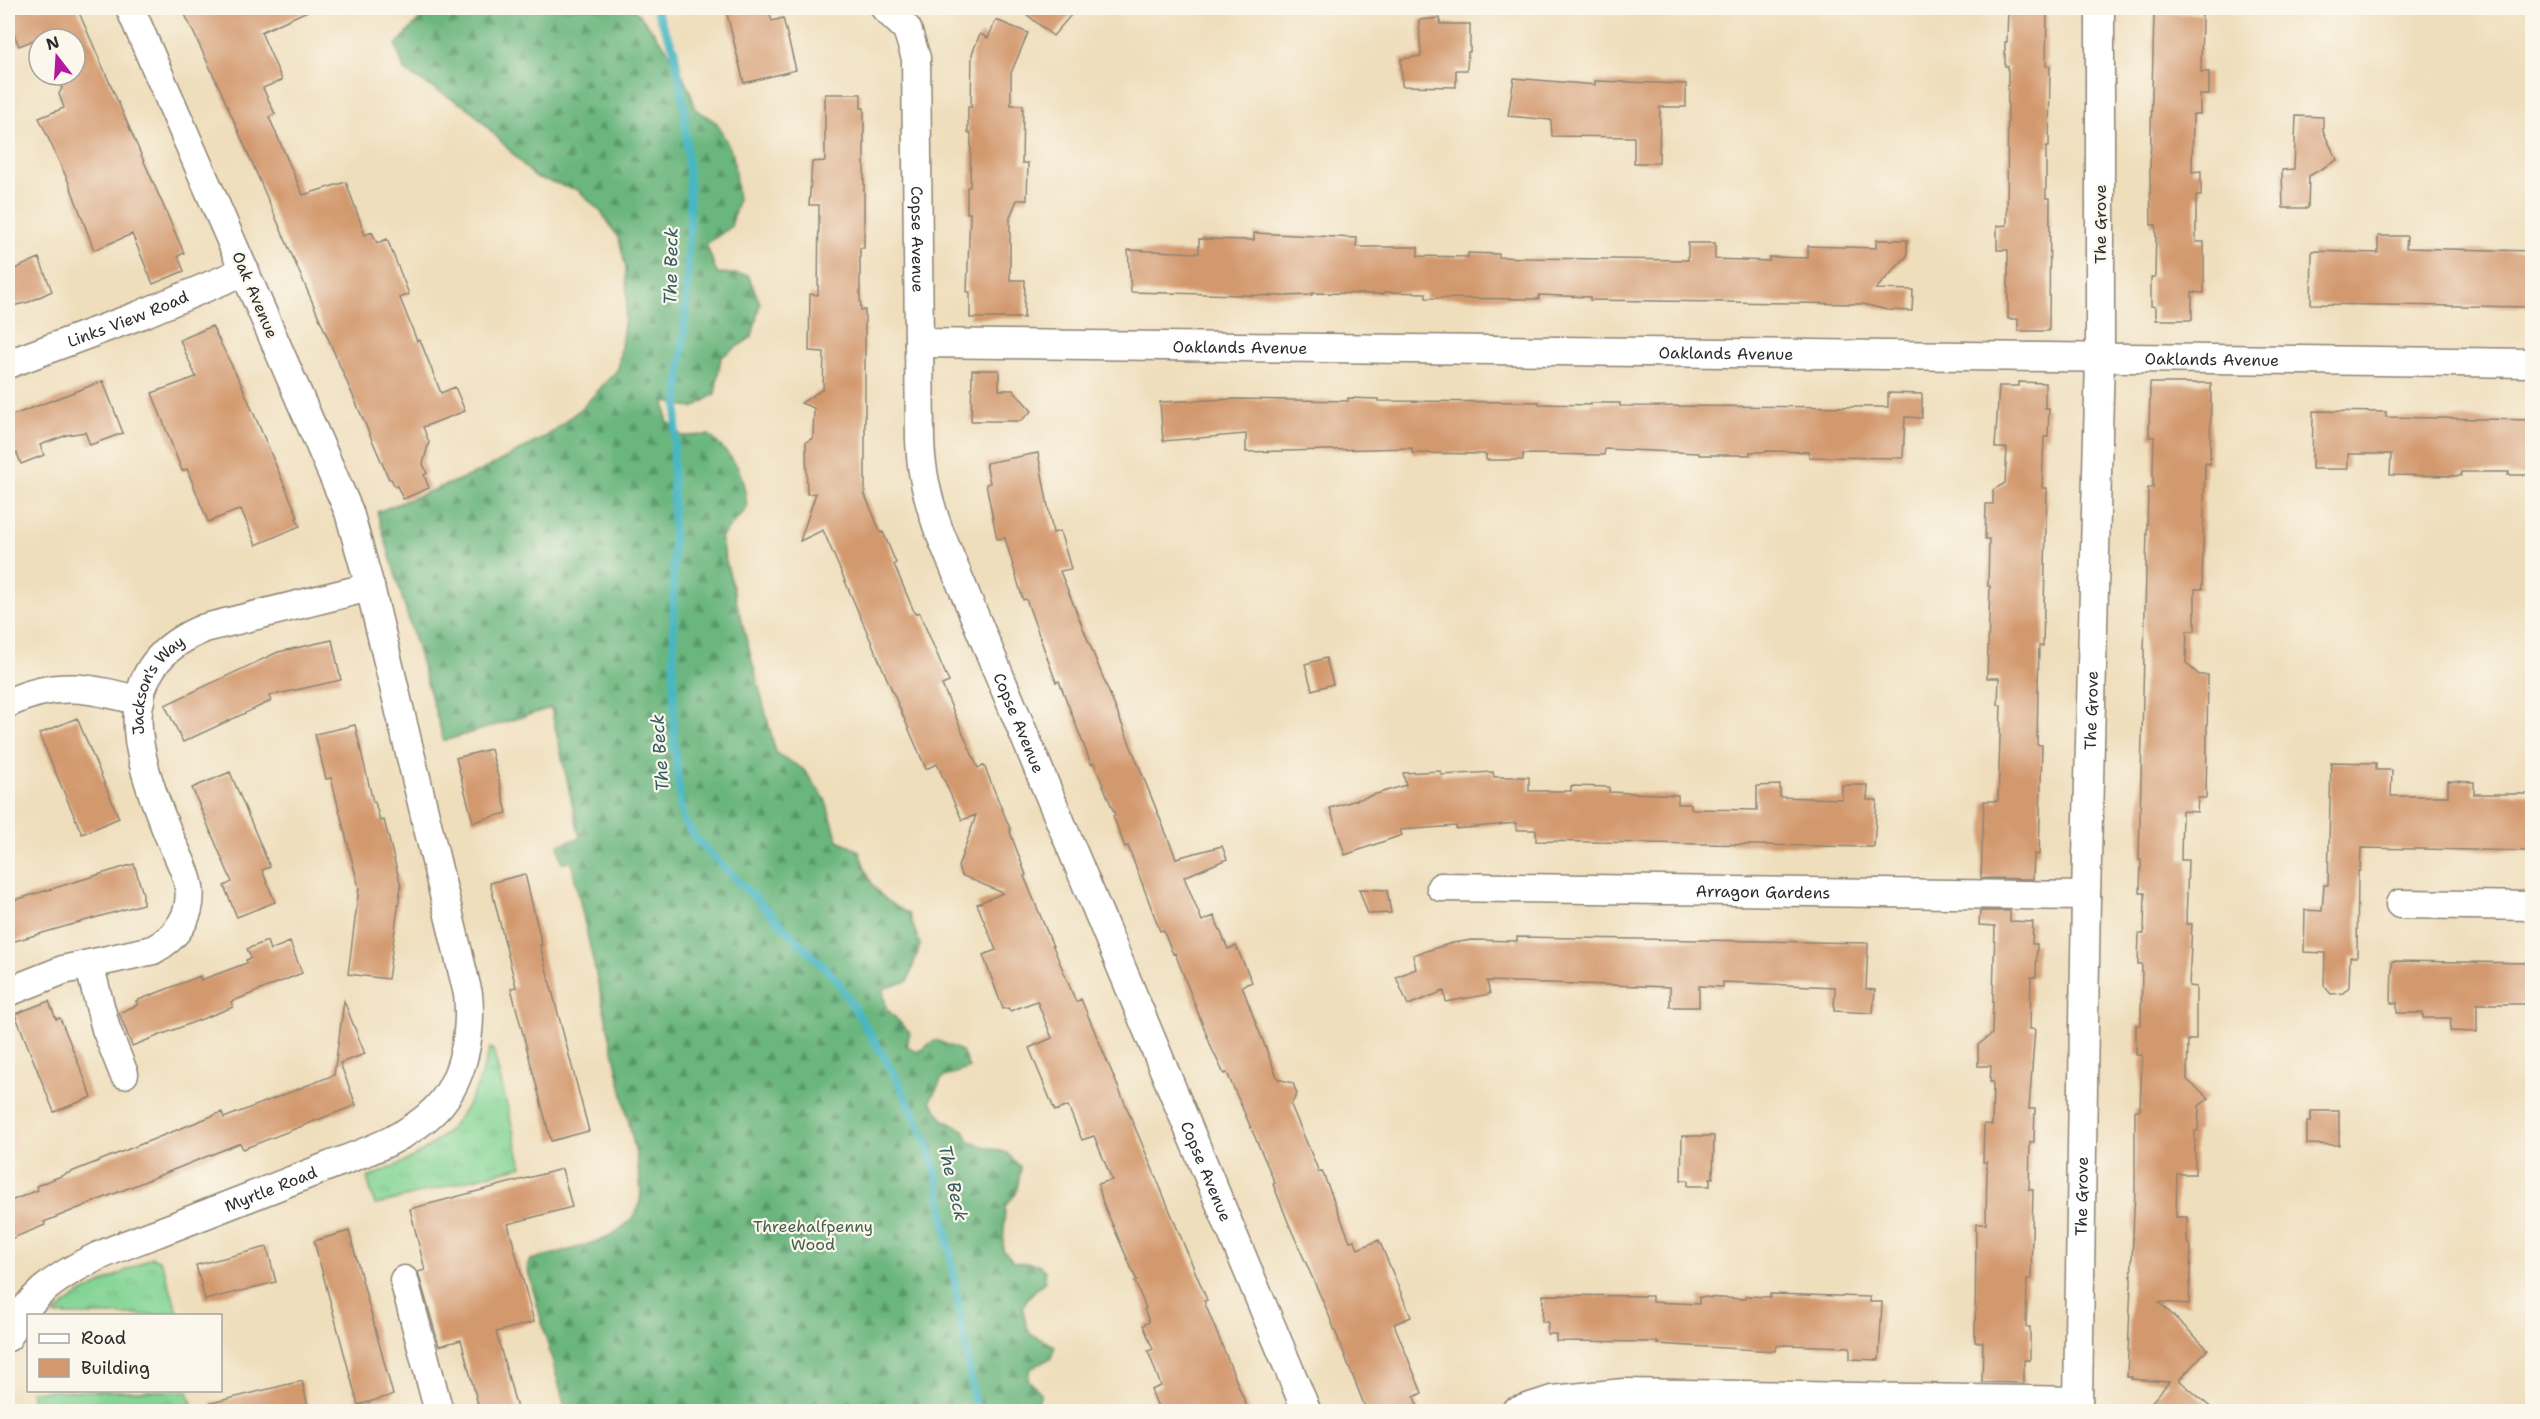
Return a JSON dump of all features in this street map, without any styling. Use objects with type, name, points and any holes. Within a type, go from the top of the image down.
[{"type":"street","name":"Oak Avenue","points":[[130,8],[339,485],[370,587],[468,994]]},
{"type":"street","name":"The Grove","points":[[2079,1406],[2086,896],[2100,358],[2100,8]]},
{"type":"street","name":"Copse Avenue","points":[[891,9],[907,28],[916,58],[921,471],[931,509],[1307,1412]]},
{"type":"street","name":"Links View Road","points":[[8,364],[140,315],[245,271]]},
{"type":"street","name":"Oaklands Avenue","points":[[920,343],[2532,363]]},
{"type":"street","name":"Jackson's Way","points":[[8,992],[38,978],[153,950],[175,935],[188,913],[189,888],[186,876],[147,782],[142,762],[138,722],[140,701],[150,670],[170,646],[185,636],[206,628],[370,587]]},
{"type":"street","points":[[8,703],[46,688],[70,687],[95,689],[140,701]]},
{"type":"street","name":"Arragon Gardens","points":[[1441,887],[2086,896]]},
{"type":"street","points":[[2400,904],[2532,906]]},
{"type":"street","points":[[89,964],[106,1029],[124,1074]]},
{"type":"street","name":"Myrtle Road","points":[[8,1337],[28,1305],[43,1291],[76,1268],[121,1247],[365,1152],[423,1121],[447,1095],[458,1070],[467,1032],[468,994]]},
{"type":"street","points":[[404,1280],[439,1412]]},
{"type":"street","points":[[1515,1412],[1552,1400],[1624,1394],[2079,1406]]},
{"type":"shaded area","points":[[8,1111],[22,1149],[8,1154]]},
{"type":"green space","name":"Threehalfpenny Wood","points":[[430,8],[633,8],[662,42],[679,68],[695,109],[717,123],[733,155],[738,200],[731,227],[706,244],[717,273],[748,275],[760,303],[752,337],[721,357],[715,394],[693,408],[665,401],[667,421],[682,436],[709,435],[732,459],[741,474],[747,508],[720,538],[776,753],[803,769],[825,799],[838,840],[859,851],[876,889],[889,902],[909,914],[920,945],[908,981],[883,989],[886,1008],[910,1033],[906,1045],[917,1052],[936,1040],[962,1051],[969,1068],[942,1078],[930,1101],[944,1120],[964,1130],[969,1142],[1007,1153],[1021,1168],[1016,1194],[1005,1206],[1003,1250],[1014,1262],[1038,1264],[1045,1271],[1045,1281],[1027,1299],[1023,1310],[1030,1334],[1055,1346],[1051,1358],[1030,1369],[1028,1379],[1041,1394],[1035,1411],[566,1411],[527,1267],[530,1260],[577,1248],[611,1235],[635,1215],[641,1191],[637,1159],[571,861],[562,863],[558,845],[580,838],[551,708],[444,741],[377,512],[479,472],[547,436],[583,407],[618,369],[627,301],[626,268],[619,239],[602,213],[578,190],[535,177],[470,109],[404,71],[396,45]]},
{"type":"green space","points":[[490,1048],[493,1049],[522,1166],[375,1205],[367,1178],[414,1156],[448,1131],[472,1096]]},
{"type":"green space","points":[[152,1257],[159,1260],[163,1267],[179,1314],[54,1314],[75,1297]]},
{"type":"green space","points":[[30,1392],[188,1392],[194,1411],[35,1411]]},
{"type":"building","points":[[8,8],[77,8],[85,27],[27,27],[27,43],[19,46],[8,20]]},
{"type":"building","points":[[182,8],[314,8],[261,32],[282,80],[263,88],[275,114],[269,117],[303,195],[346,182],[365,235],[372,232],[377,243],[387,239],[409,294],[400,298],[417,341],[420,340],[441,393],[455,387],[465,411],[423,427],[429,442],[423,464],[429,488],[403,499],[397,486],[395,487],[389,479],[220,89]]},
{"type":"building","points":[[768,8],[772,21],[783,18],[796,70],[744,83],[727,14]]},
{"type":"building","points":[[1019,8],[1077,8],[1053,36]]},
{"type":"building","points":[[2008,8],[2047,8],[2046,66],[2050,66],[2049,147],[2046,147],[2046,198],[2050,198],[2049,331],[2018,331],[2018,319],[2008,319],[2008,250],[1997,250],[1997,226],[2007,225],[2008,66],[2005,66],[2005,42],[2007,42]]},
{"type":"building","points":[[2154,13],[2202,14],[2201,72],[2209,72],[2209,95],[2200,95],[2200,114],[2193,114],[2192,172],[2201,171],[2201,196],[2196,196],[2196,242],[2204,242],[2204,293],[2192,292],[2192,320],[2156,320],[2156,307],[2151,306],[2151,277],[2155,277],[2156,225],[2151,225],[2150,172]]},
{"type":"building","points":[[1440,18],[1440,24],[1470,24],[1470,52],[1468,52],[1467,70],[1456,70],[1456,87],[1402,86],[1401,59],[1421,56],[1419,20]]},
{"type":"building","points":[[996,20],[1028,33],[1011,73],[1011,105],[1023,105],[1022,163],[1028,163],[1027,200],[1017,200],[1010,217],[1010,280],[1025,280],[1024,318],[970,318],[970,292],[967,292],[970,213],[967,213],[967,187],[970,187],[971,133],[968,133],[968,107],[971,107],[972,54],[980,34],[988,38]]},
{"type":"building","points":[[87,31],[184,253],[178,256],[184,271],[153,284],[132,234],[94,250],[69,183],[39,118],[64,108],[59,94],[62,88],[87,87]]},
{"type":"building","points":[[1514,78],[1595,85],[1595,81],[1686,84],[1686,107],[1660,107],[1659,163],[1634,163],[1634,137],[1552,136],[1551,120],[1508,116]]},
{"type":"building","points":[[825,94],[861,94],[861,108],[864,108],[864,248],[860,248],[860,297],[861,310],[865,310],[865,495],[881,533],[883,532],[915,614],[919,612],[949,682],[942,685],[978,768],[984,765],[1011,831],[1026,875],[1024,876],[1076,1002],[1081,999],[1145,1151],[1207,1300],[1204,1301],[1249,1412],[1160,1412],[1151,1390],[1161,1386],[1148,1351],[1153,1349],[1143,1325],[1149,1322],[1144,1309],[1146,1308],[1135,1282],[1137,1281],[1103,1203],[1098,1184],[1112,1180],[1094,1136],[1082,1140],[1068,1106],[1055,1111],[1029,1048],[1052,1038],[1037,1001],[1010,1011],[1008,1008],[1003,1009],[983,955],[996,950],[977,904],[1003,893],[961,875],[958,867],[976,815],[962,820],[937,764],[926,769],[823,530],[800,541],[816,493],[807,494],[806,442],[813,438],[814,408],[801,403],[823,389],[824,352],[809,351],[810,294],[818,295],[819,205],[809,205],[812,162],[825,161]]},
{"type":"building","points":[[2296,116],[2323,117],[2323,131],[2337,160],[2309,176],[2308,208],[2283,208],[2282,170],[2294,169]]},
{"type":"building","points":[[1254,233],[1357,238],[1356,247],[1418,247],[1418,256],[1468,257],[1468,253],[1526,258],[1688,260],[1688,243],[1715,243],[1715,259],[1769,261],[1769,257],[1808,258],[1808,246],[1876,248],[1876,240],[1907,240],[1907,256],[1876,289],[1913,290],[1912,311],[1887,310],[1863,304],[1590,300],[1590,297],[1539,295],[1539,299],[1426,298],[1426,293],[1384,292],[1384,294],[1312,293],[1312,295],[1283,296],[1131,292],[1128,250],[1199,253],[1199,239],[1254,240]]},
{"type":"building","points":[[2378,236],[2407,236],[2406,248],[2532,251],[2532,307],[2311,304],[2312,251],[2378,253]]},
{"type":"building","points":[[39,258],[52,291],[29,302],[8,307],[8,272]]},
{"type":"building","points":[[212,326],[242,386],[300,526],[256,545],[241,509],[208,522],[187,469],[182,471],[152,393],[196,377],[180,340]]},
{"type":"building","points":[[972,370],[999,370],[999,390],[1013,390],[1032,411],[1020,421],[971,421]]},
{"type":"building","points":[[103,381],[123,433],[90,445],[85,432],[67,435],[40,445],[44,455],[21,464],[17,453],[8,457],[8,417]]},
{"type":"building","points":[[2019,382],[2045,383],[2045,408],[2049,408],[2048,437],[2044,437],[2042,488],[2047,488],[2043,646],[2039,646],[2038,689],[2037,745],[2042,745],[2039,855],[2034,854],[2033,879],[1981,878],[1984,801],[1998,801],[2001,705],[1998,705],[1999,678],[1987,678],[1990,586],[1988,586],[1989,539],[1985,539],[1986,504],[1993,504],[1993,490],[2005,483],[2007,448],[1995,448],[1999,386],[2019,386]]},
{"type":"building","points":[[2150,383],[2211,383],[2210,464],[2205,463],[2202,589],[2195,589],[2195,631],[2187,631],[2186,663],[2199,675],[2208,675],[2206,798],[2198,798],[2197,812],[2182,811],[2181,860],[2188,860],[2186,924],[2192,924],[2189,986],[2196,987],[2196,1040],[2188,1040],[2187,1080],[2209,1098],[2199,1106],[2198,1131],[2195,1131],[2195,1174],[2177,1174],[2176,1217],[2187,1217],[2187,1242],[2191,1246],[2189,1304],[2159,1302],[2208,1349],[2179,1380],[2216,1412],[2144,1411],[2169,1382],[2127,1377],[2135,1189],[2135,1110],[2140,1110],[2142,1055],[2136,1055],[2136,1025],[2141,1025],[2142,964],[2138,964],[2139,934],[2144,934],[2145,893],[2140,893],[2141,860],[2139,860],[2148,488],[2153,488],[2154,437],[2149,437]]},
{"type":"building","points":[[1888,393],[1922,394],[1922,418],[1905,417],[1903,458],[1809,457],[1809,452],[1766,451],[1750,452],[1750,455],[1699,455],[1699,453],[1605,449],[1604,455],[1523,454],[1523,460],[1486,460],[1486,454],[1412,453],[1412,448],[1246,452],[1246,434],[1163,441],[1160,402],[1234,399],[1348,401],[1348,398],[1378,399],[1378,401],[1539,402],[1539,404],[1591,405],[1590,403],[1620,403],[1620,406],[1888,407]]},
{"type":"building","points":[[2313,411],[2386,412],[2386,417],[2532,420],[2532,475],[2508,475],[2509,472],[2461,472],[2461,476],[2390,475],[2391,454],[2348,454],[2348,469],[2312,469]]},
{"type":"building","points":[[1038,453],[1053,533],[1060,531],[1071,569],[1060,571],[1176,858],[1222,846],[1227,859],[1184,877],[1202,921],[1214,916],[1228,949],[1236,946],[1252,982],[1242,986],[1255,1021],[1278,1079],[1293,1083],[1297,1094],[1291,1105],[1319,1172],[1322,1171],[1350,1241],[1354,1240],[1358,1249],[1379,1240],[1411,1317],[1394,1324],[1422,1393],[1414,1397],[1420,1412],[1367,1412],[1328,1313],[1290,1227],[1273,1184],[1275,1183],[1227,1073],[1224,1074],[1212,1049],[1175,953],[1173,954],[1163,930],[1160,931],[1128,846],[1125,847],[1094,763],[1091,764],[1059,681],[1056,682],[1026,599],[1023,600],[1005,538],[997,539],[986,484],[990,483],[986,463]]},
{"type":"building","points":[[332,640],[341,680],[269,696],[271,701],[183,742],[165,705],[278,652]]},
{"type":"building","points":[[1326,658],[1333,684],[1312,690],[1305,664]]},
{"type":"building","points":[[77,718],[119,818],[82,834],[39,734]]},
{"type":"building","points":[[355,725],[373,802],[375,802],[380,821],[384,820],[401,886],[388,979],[348,974],[359,888],[331,778],[326,779],[315,734]]},
{"type":"building","points":[[491,749],[507,813],[473,822],[456,758]]},
{"type":"building","points":[[2331,762],[2376,763],[2376,770],[2392,770],[2391,796],[2448,796],[2448,781],[2474,782],[2474,794],[2532,794],[2532,851],[2361,848],[2360,871],[2358,871],[2357,957],[2350,957],[2349,987],[2343,993],[2331,994],[2324,986],[2325,953],[2304,952],[2305,910],[2322,911],[2324,885],[2328,885]]},
{"type":"building","points":[[1441,771],[1441,775],[1493,772],[1494,777],[1529,777],[1529,791],[1571,791],[1571,786],[1609,787],[1609,792],[1678,795],[1678,804],[1691,804],[1691,809],[1757,810],[1757,786],[1780,785],[1780,797],[1842,799],[1842,785],[1868,785],[1867,800],[1877,800],[1874,847],[1536,841],[1536,830],[1516,830],[1516,823],[1456,829],[1456,826],[1400,830],[1402,835],[1345,855],[1330,808],[1406,785],[1403,773]]},
{"type":"building","points":[[230,772],[270,867],[262,870],[275,902],[237,917],[224,886],[232,882],[192,788]]},
{"type":"building","points":[[134,864],[143,894],[143,904],[8,943],[8,902]]},
{"type":"building","points":[[525,874],[542,945],[540,945],[589,1131],[551,1141],[511,988],[516,987],[490,883]]},
{"type":"building","points":[[1359,889],[1387,890],[1391,913],[1368,914]]},
{"type":"building","points":[[1980,911],[2010,911],[2010,921],[2033,922],[2032,944],[2037,944],[2036,977],[2031,977],[2030,1029],[2035,1029],[2029,1109],[2035,1109],[2034,1142],[2030,1142],[2029,1190],[2033,1190],[2031,1279],[2027,1279],[2026,1327],[2030,1327],[2030,1360],[2024,1360],[2024,1383],[1982,1382],[1983,1342],[1975,1342],[1976,1224],[1986,1224],[1987,1162],[1983,1162],[1984,1124],[1992,1125],[1993,1082],[1990,1082],[1991,1066],[1978,1066],[1978,1045],[1992,1034],[1995,926],[1979,925]]},
{"type":"building","points":[[1517,937],[1868,943],[1866,989],[1875,990],[1873,1013],[1834,1011],[1835,987],[1723,982],[1723,987],[1699,986],[1699,1007],[1670,1007],[1670,987],[1487,981],[1490,994],[1446,1002],[1444,991],[1408,1005],[1396,977],[1416,969],[1413,955],[1452,943],[1472,940],[1517,941]]},
{"type":"building","points":[[267,941],[270,950],[290,942],[302,973],[231,1002],[233,1007],[132,1046],[119,1013],[137,1005],[136,1001],[200,976],[201,980],[247,963],[246,960],[251,958],[247,949]]},
{"type":"building","points":[[2392,961],[2532,963],[2532,1004],[2477,1004],[2477,1032],[2450,1031],[2451,1018],[2423,1018],[2423,1013],[2397,1013],[2397,1003],[2391,1003]]},
{"type":"building","points":[[49,1001],[56,1019],[60,1018],[92,1097],[54,1112],[15,1014]]},
{"type":"building","points":[[344,1001],[365,1054],[340,1063],[356,1105],[243,1149],[240,1143],[44,1222],[45,1225],[8,1240],[8,1202],[38,1190],[36,1186],[222,1112],[224,1118],[334,1075]]},
{"type":"building","points":[[2311,1111],[2339,1111],[2339,1145],[2307,1144],[2307,1121],[2311,1121]]},
{"type":"building","points":[[1682,1136],[1714,1136],[1713,1178],[1710,1178],[1710,1186],[1688,1186],[1688,1180],[1681,1180]]},
{"type":"building","points":[[562,1169],[572,1207],[508,1224],[534,1322],[496,1332],[518,1412],[480,1412],[461,1340],[439,1346],[418,1272],[425,1270],[410,1209]]},
{"type":"building","points":[[349,1231],[393,1395],[358,1405],[314,1241]]},
{"type":"building","points":[[267,1247],[276,1282],[205,1300],[196,1265]]},
{"type":"building","points":[[1770,1294],[1870,1297],[1870,1302],[1882,1302],[1879,1360],[1850,1359],[1850,1347],[1785,1345],[1776,1346],[1775,1351],[1657,1344],[1658,1342],[1556,1341],[1556,1334],[1547,1334],[1548,1322],[1542,1322],[1543,1295],[1652,1296],[1652,1302],[1699,1304],[1699,1297],[1745,1299],[1746,1296],[1770,1297]]},
{"type":"building","points":[[302,1381],[309,1412],[212,1412],[211,1403]]},
{"type":"waterway","name":"The Beck","points":[[655,8],[674,49],[684,105],[689,180],[690,216],[686,309],[673,461],[674,743],[681,808],[684,821],[696,839],[837,980],[896,1077],[925,1138],[938,1180],[976,1412]]}]
